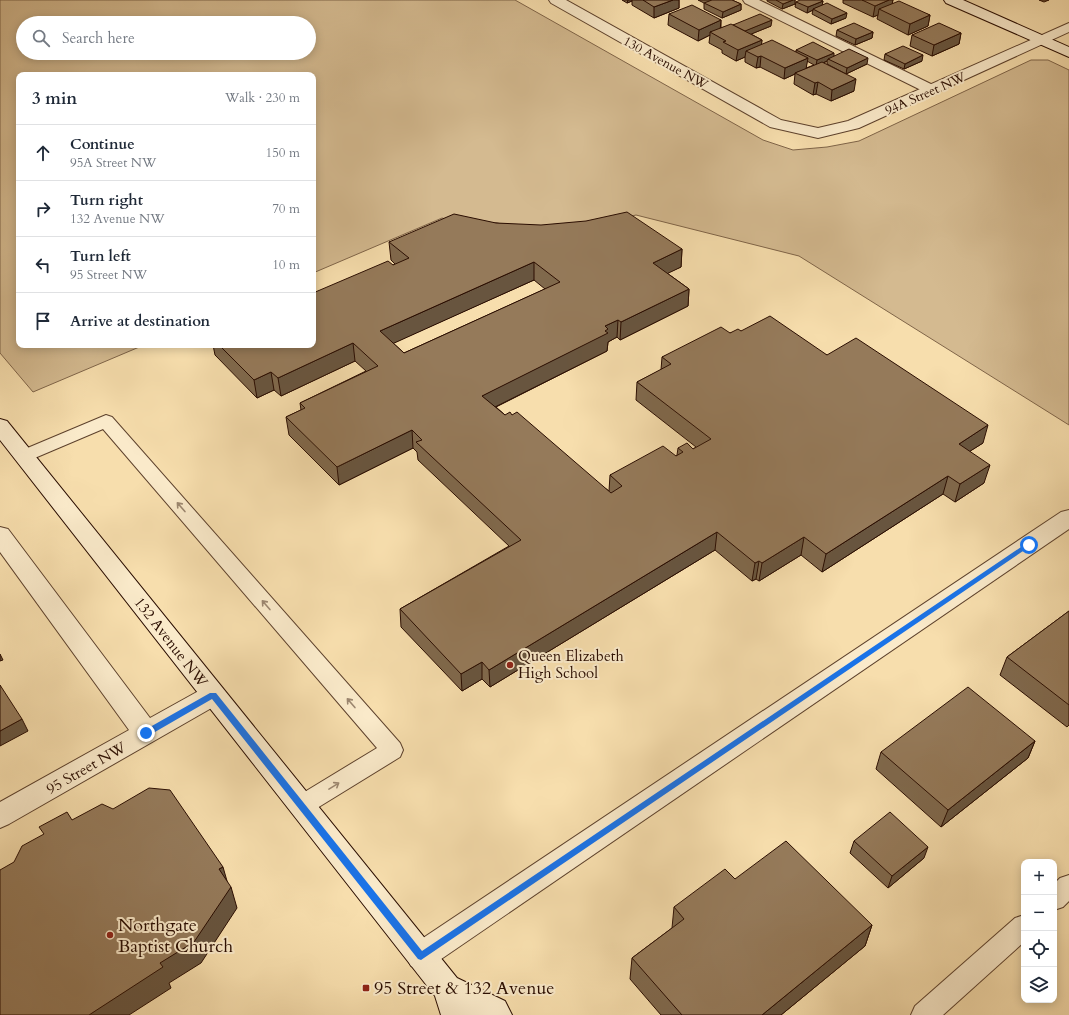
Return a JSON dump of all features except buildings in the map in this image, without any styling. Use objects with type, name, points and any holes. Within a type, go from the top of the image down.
[{"type":"street","name":"130 Avenue NW","points":[[556,0],[776,124]]},
{"type":"street","points":[[951,0],[1069,53]]},
{"type":"street","name":"94A Street NW","points":[[776,124],[818,133],[853,125],[1069,27]]},
{"type":"street","name":"132 Avenue NW","points":[[0,426],[447,988],[456,1015]]},
{"type":"street","points":[[421,956],[1069,518]]},
{"type":"street","points":[[0,536],[146,733]]},
{"type":"street","name":"95 Street NW","points":[[0,816],[213,695]]},
{"type":"street","name":"132 Avenue NW","points":[[447,988],[494,1011],[497,1015]]},
{"type":"lane","points":[[749,0],[932,90]]},
{"type":"lane","points":[[24,456],[106,421],[392,750],[301,806]]},
{"type":"lane","points":[[1057,896],[1069,886]]},
{"type":"lane","points":[[924,1015],[1021,929]]},
{"type":"shaded area","points":[[0,0],[515,0],[763,140],[793,150],[827,147],[859,141],[1031,60],[1048,60],[1069,70],[1069,425],[799,256],[636,215],[577,229],[478,228],[442,218],[316,272],[316,72],[16,72],[16,348],[137,348],[33,392],[0,353]]},
{"type":"place","name":"Queen Elizabeth High School","points":[[510,665]]},
{"type":"place","name":"Northgate Baptist Church","points":[[110,935]]},
{"type":"place","name":"95 Street & 132 Avenue","points":[[366,988]]},
{"type":"route","points":[[146,733],[213,695],[421,956],[1029,545]]}]
